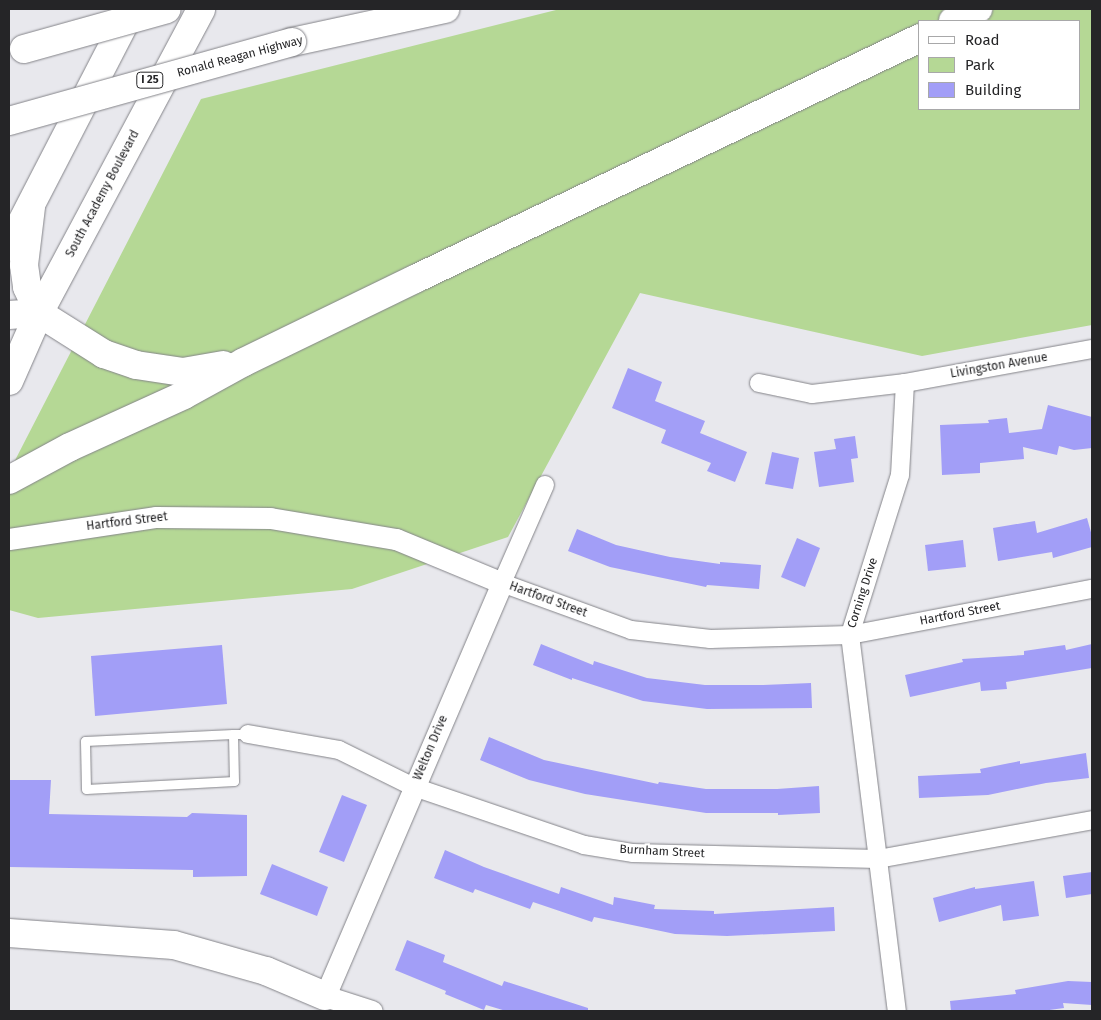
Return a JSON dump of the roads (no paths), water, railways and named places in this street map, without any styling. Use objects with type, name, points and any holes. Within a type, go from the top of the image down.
[{"type":"highway","points":[[9,247],[132,9]]},
{"type":"highway","points":[[16,51],[167,9]]},
{"type":"highway","name":"South Academy Boulevard","points":[[9,381],[39,314],[202,9]]},
{"type":"highway","name":"Ronald Reagan Highway","points":[[9,121],[292,42],[445,9]]},
{"type":"highway","points":[[955,20],[978,9]]},
{"type":"highway","points":[[9,480],[70,447],[184,395],[244,362],[918,39]]},
{"type":"highway","points":[[31,207],[24,265],[27,287],[39,314]]},
{"type":"highway","points":[[9,315],[39,314],[104,354],[136,365],[184,372],[244,362]]},
{"type":"highway","points":[[9,934],[174,945],[266,972],[322,1004]]},
{"type":"street","name":"Livingston Avenue","points":[[905,383],[1092,349]]},
{"type":"street","points":[[759,383],[812,394],[905,383]]},
{"type":"street","name":"Corning Drive","points":[[897,1011],[850,635],[900,475],[905,383]]},
{"type":"street","name":"Welton Drive","points":[[322,1004],[545,485]]},
{"type":"street","name":"Hartford Street","points":[[9,539],[156,516],[270,518],[396,539],[502,583],[632,630],[710,639],[850,635],[1092,589]]},
{"type":"street","name":"Burnham Street","points":[[241,734],[339,750],[414,788],[584,845],[633,853],[878,859],[1092,820]]},
{"type":"street","points":[[322,1004],[372,1011]]},
{"type":"lane","points":[[241,734],[234,781],[86,789],[85,741],[241,734]]}]
